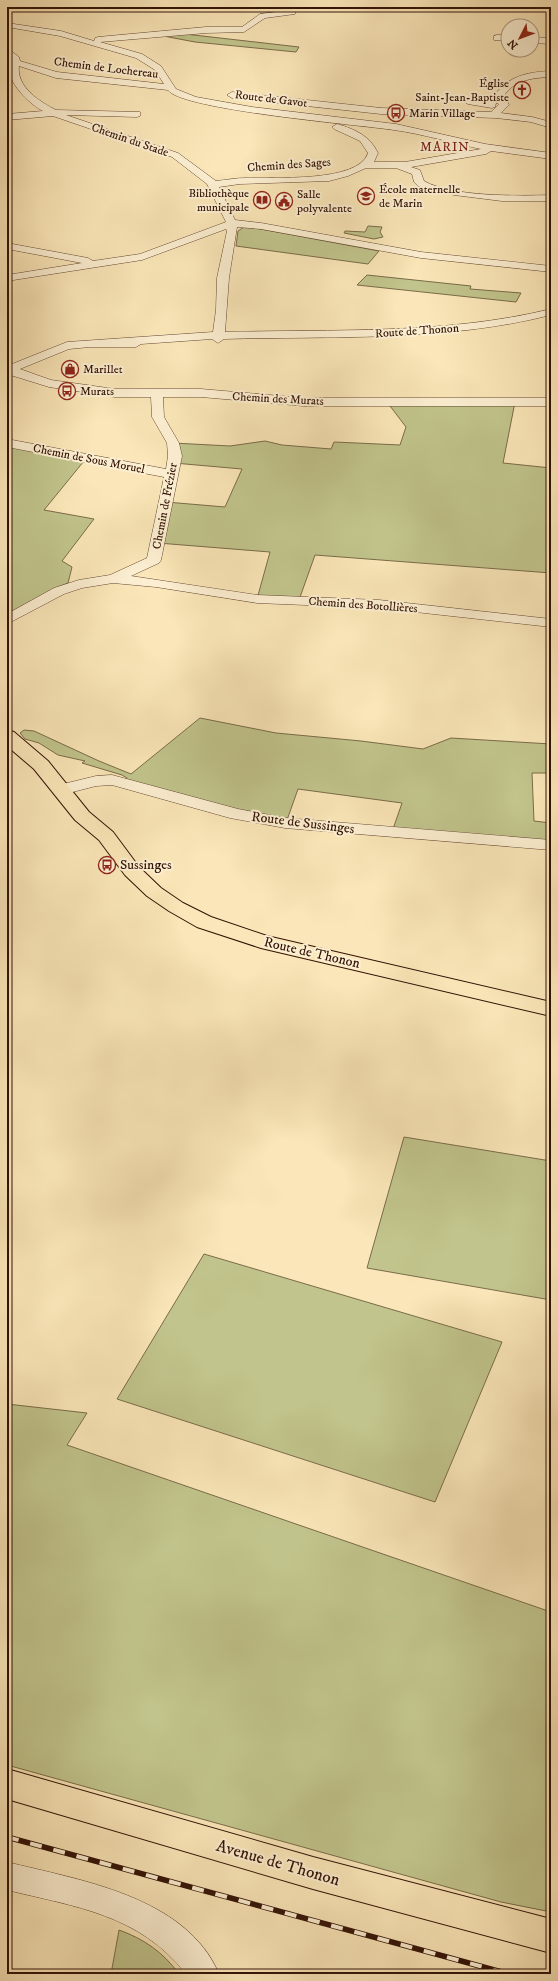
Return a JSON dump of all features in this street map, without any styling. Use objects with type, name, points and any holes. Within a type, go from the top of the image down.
[{"type":"main road","name":"Route de Thonon","points":[[7,735],[44,751],[53,758],[82,816],[106,836],[132,871],[154,892],[185,913],[215,926],[261,941],[551,1009]]},
{"type":"main road","name":"Avenue de Thonon","points":[[7,1784],[305,1871],[551,1936]]},
{"type":"street","points":[[91,42],[107,38],[142,37],[206,30],[244,29],[263,16],[292,12]]},
{"type":"street","points":[[7,25],[52,32],[91,42],[148,60],[158,68],[170,88],[379,111]]},
{"type":"street","points":[[540,40],[551,41]]},
{"type":"street","points":[[7,51],[16,59],[17,63],[14,72],[19,84],[33,100],[51,113]]},
{"type":"street","name":"Chemin de Lochereau","points":[[17,63],[56,75],[170,88]]},
{"type":"street","points":[[492,116],[503,104],[500,94],[514,80],[533,75],[551,74]]},
{"type":"street","name":"Route de Gavot","points":[[170,88],[182,95],[243,109],[396,127],[495,148],[551,156]]},
{"type":"street","points":[[283,114],[303,109],[379,111],[492,116],[531,120],[551,125]]},
{"type":"street","points":[[7,117],[51,113],[137,114]]},
{"type":"street","name":"Chemin du Stade","points":[[51,113],[175,155],[206,178],[212,185],[232,223]]},
{"type":"street","points":[[283,114],[282,115],[288,117],[343,129],[357,134],[366,140],[373,155],[371,160],[364,165]]},
{"type":"street","points":[[508,150],[551,147]]},
{"type":"street","points":[[364,165],[400,166],[495,148]]},
{"type":"street","name":"Chemin des Sages","points":[[212,185],[250,181],[315,179],[344,174],[364,165]]},
{"type":"street","points":[[400,166],[416,172],[419,182],[422,184],[458,193],[509,199],[551,198]]},
{"type":"street","points":[[218,337],[222,311],[221,300],[223,278],[232,239],[232,223]]},
{"type":"street","points":[[7,278],[152,254],[232,223],[261,226],[411,254],[551,269]]},
{"type":"street","points":[[7,246],[103,263]]},
{"type":"street","name":"Route de Thonon","points":[[10,367],[67,346],[90,343],[218,337],[367,334],[465,328],[510,322],[551,312]]},
{"type":"street","name":"Chemin des Murats","points":[[10,367],[37,380],[70,388],[115,393],[201,394],[298,402],[551,402]]},
{"type":"street","name":"Chemin de Frézier","points":[[7,620],[68,588],[113,579],[154,560],[172,470],[174,446],[158,417],[157,393]]},
{"type":"street","name":"Chemin de Sous Moruel","points":[[7,443],[124,466],[172,470]]},
{"type":"street","points":[[154,560],[163,575],[175,586]]},
{"type":"street","name":"Chemin des Botollières","points":[[113,579],[175,586],[257,599],[379,604],[551,623]]},
{"type":"street","name":"Route de Sussinges","points":[[68,788],[102,780],[118,781],[236,814],[285,823],[551,844]]},
{"type":"street","points":[[7,1876],[110,1904],[141,1916],[169,1934],[204,1974]]},
{"type":"green space","points":[[176,33],[299,47],[296,52],[195,42],[158,35]]},
{"type":"green space","points":[[368,226],[382,227],[380,232],[383,237],[374,239],[344,233],[345,231],[365,232]]},
{"type":"green space","points":[[244,227],[379,251],[368,264],[236,246],[238,231]]},
{"type":"green space","points":[[367,275],[471,286],[470,289],[521,293],[516,302],[357,285]]},
{"type":"green space","points":[[387,402],[515,402],[503,463],[551,468],[551,573],[315,555],[299,600],[257,599],[270,552],[158,543],[166,502],[225,507],[242,469],[174,463],[173,443],[230,446],[265,441],[282,445],[331,449],[334,442],[400,445],[406,427]]},
{"type":"green space","points":[[7,446],[84,461],[44,510],[94,519],[62,561],[72,567],[68,583],[53,589],[7,614]]},
{"type":"green space","points":[[200,718],[276,733],[361,741],[423,749],[451,738],[551,744],[551,773],[532,773],[534,821],[551,823],[551,845],[392,832],[402,803],[298,789],[287,820],[243,812],[126,780],[127,778],[122,775],[82,763],[85,761],[58,755],[39,743],[25,739],[20,733],[24,730],[34,731],[131,774]]},
{"type":"green space","points":[[404,1137],[551,1161],[551,1300],[367,1268]]},
{"type":"green space","points":[[204,1254],[502,1342],[435,1502],[117,1399]]},
{"type":"green space","points":[[7,1404],[87,1413],[67,1445],[551,1612],[551,1912],[501,1902],[7,1765]]},
{"type":"green space","points":[[119,1930],[145,1942],[152,1947],[173,1966],[179,1974],[111,1974]]},
{"type":"railway","points":[[7,1837],[509,1974]]},
{"type":"place","name":"Église Saint-Jean-Baptiste","points":[[522,90]]},
{"type":"place","name":"Marin Village","points":[[396,113]]},
{"type":"place","name":"École maternelle de Marin","points":[[366,196]]},
{"type":"place","name":"Bibliothèque municipale","points":[[262,200]]},
{"type":"place","name":"Salle polyvalente","points":[[284,201]]},
{"type":"place","name":"Marillet","points":[[70,369]]},
{"type":"place","name":"Murats","points":[[67,391]]},
{"type":"place","name":"Sussinges","points":[[107,865]]},
{"type":"district","name":"MARIN","points":[[445,147]]}]
